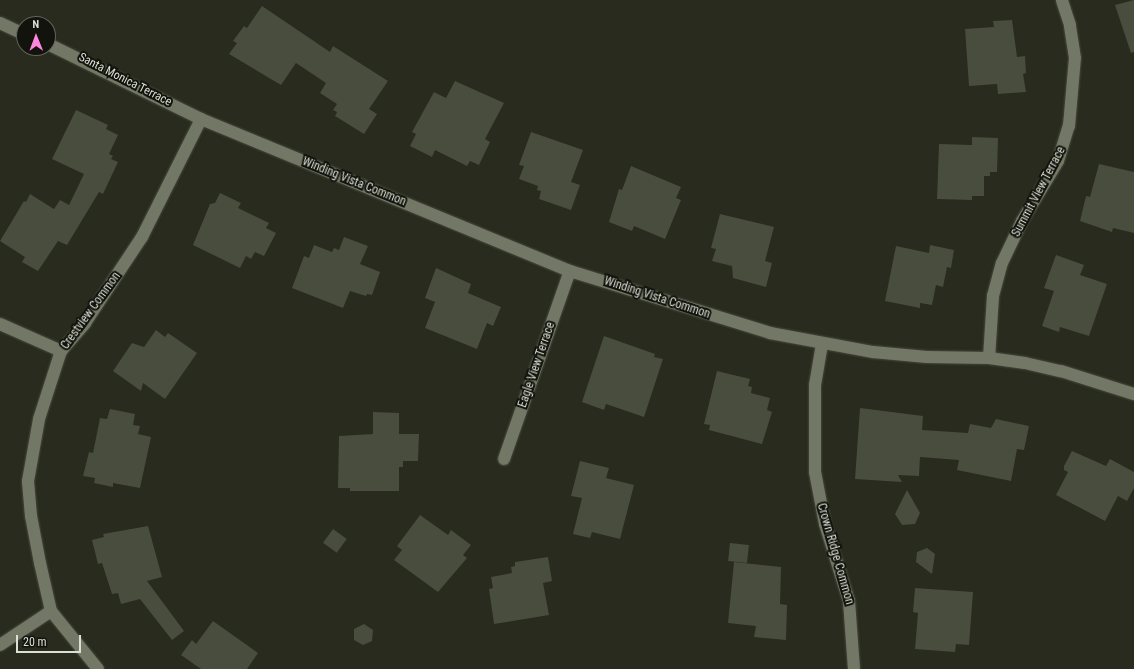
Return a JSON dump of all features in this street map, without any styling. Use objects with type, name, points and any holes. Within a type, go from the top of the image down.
[{"type":"street","name":"Summit View Terrace","points":[[989,358],[993,296],[1002,263],[1022,221],[1058,161],[1069,126],[1075,58],[1070,25],[1062,0]]},
{"type":"street","points":[[0,23],[16,30]]},
{"type":"street","name":"Santa Monica Terrace","points":[[56,48],[201,119]]},
{"type":"street","name":"Winding Vista Common","points":[[201,119],[570,271],[735,323],[822,344],[927,357],[989,358],[1061,371],[1134,394]]},
{"type":"street","name":"Crestview Common","points":[[98,669],[52,610],[31,516],[28,481],[39,419],[61,351],[85,323],[142,237],[201,119]]},
{"type":"street","name":"Eagle View Terrace","points":[[504,459],[570,271]]},
{"type":"street","points":[[0,324],[61,351]]},
{"type":"street","name":"Crown Ridge Common","points":[[822,344],[814,392],[815,472],[825,524],[849,601],[854,669]]},
{"type":"street","points":[[0,645],[52,610]]},
{"type":"building","points":[[1134,0],[1134,52],[1131,53],[1115,5]]},
{"type":"building","points":[[262,6],[330,52],[333,46],[388,81],[369,109],[377,114],[364,134],[335,116],[337,112],[333,110],[337,104],[320,93],[326,83],[296,63],[281,85],[229,54],[237,43],[233,41],[244,26],[247,28]]},
{"type":"building","points":[[1012,20],[1017,57],[1025,56],[1026,73],[1023,74],[1026,92],[998,94],[997,84],[969,86],[965,29],[994,27],[993,21]]},
{"type":"building","points":[[455,81],[504,103],[485,139],[490,142],[479,165],[470,161],[467,166],[435,150],[432,157],[410,146],[416,134],[412,132],[434,92],[446,98]]},
{"type":"building","points":[[76,110],[108,125],[106,129],[118,135],[109,154],[113,156],[111,159],[118,162],[103,194],[99,192],[67,245],[58,241],[38,271],[22,262],[25,257],[0,241],[24,201],[26,202],[30,194],[54,209],[60,200],[69,205],[84,174],[52,159]]},
{"type":"building","points":[[531,132],[583,150],[571,182],[580,185],[571,210],[539,199],[541,191],[537,190],[538,186],[519,179],[524,166],[519,165]]},
{"type":"building","points":[[972,137],[998,138],[997,172],[990,172],[990,176],[984,176],[984,196],[972,196],[972,200],[937,199],[939,144],[972,145]]},
{"type":"building","points":[[1099,164],[1134,172],[1134,233],[1113,228],[1112,232],[1080,221],[1086,196],[1090,197]]},
{"type":"building","points":[[631,166],[681,187],[676,198],[681,200],[665,239],[634,226],[632,231],[609,222],[619,189],[622,190]]},
{"type":"building","points":[[220,193],[241,203],[238,208],[269,223],[266,228],[276,233],[264,256],[255,252],[251,259],[246,256],[240,268],[193,245],[210,204],[215,203]]},
{"type":"building","points":[[720,214],[774,227],[765,261],[772,263],[766,287],[733,278],[732,266],[712,261],[716,249],[711,248]]},
{"type":"building","points":[[344,237],[368,246],[360,264],[380,272],[372,295],[367,294],[366,296],[350,291],[343,308],[292,288],[304,256],[309,258],[314,245],[332,252],[334,248],[339,250]]},
{"type":"building","points":[[930,245],[954,250],[951,268],[947,267],[943,287],[936,285],[932,305],[920,303],[920,308],[885,301],[896,246],[929,253]]},
{"type":"building","points":[[1056,255],[1084,265],[1080,275],[1107,284],[1089,336],[1060,327],[1059,332],[1042,326],[1054,291],[1044,288]]},
{"type":"building","points":[[436,268],[471,284],[468,293],[501,307],[493,326],[487,323],[477,349],[425,328],[435,302],[425,298]]},
{"type":"building","points":[[156,330],[165,337],[168,333],[197,353],[165,399],[143,383],[141,391],[113,371],[132,343],[144,347]]},
{"type":"building","points":[[604,336],[655,354],[654,357],[663,359],[644,417],[606,404],[604,410],[582,402]]},
{"type":"building","points":[[717,371],[750,379],[748,386],[752,387],[751,393],[770,398],[767,410],[772,412],[762,444],[709,430],[710,425],[704,424]]},
{"type":"building","points":[[860,408],[923,416],[922,430],[968,433],[970,424],[991,428],[996,419],[1029,426],[1024,450],[1017,449],[1011,481],[957,470],[959,460],[920,457],[919,476],[898,475],[902,482],[855,479]]},
{"type":"building","points":[[110,409],[135,414],[133,425],[140,426],[138,434],[151,437],[140,488],[113,483],[113,487],[94,483],[95,478],[83,476],[89,452],[93,453],[100,418],[107,419]]},
{"type":"building","points":[[373,412],[399,413],[399,434],[419,434],[418,461],[403,461],[403,467],[399,467],[399,491],[350,491],[350,488],[338,488],[339,436],[373,434]]},
{"type":"building","points":[[1072,451],[1106,466],[1110,459],[1134,472],[1134,488],[1127,501],[1118,496],[1105,521],[1056,495],[1068,472],[1064,470],[1064,466]]},
{"type":"building","points":[[580,461],[609,468],[606,478],[634,485],[620,539],[592,532],[590,538],[573,534],[582,498],[571,496]]},
{"type":"building","points":[[907,490],[920,513],[915,524],[902,525],[895,514]]},
{"type":"building","points":[[420,515],[448,535],[451,530],[471,545],[463,555],[467,558],[438,592],[394,560],[402,550],[397,546]]},
{"type":"building","points":[[148,526],[162,577],[147,581],[184,631],[172,640],[140,599],[121,604],[118,593],[112,594],[102,563],[98,564],[92,540],[104,537],[103,534]]},
{"type":"building","points":[[333,529],[347,539],[337,553],[323,543]]},
{"type":"building","points":[[730,543],[749,545],[747,563],[728,561]]},
{"type":"building","points":[[927,548],[935,554],[932,574],[916,562],[917,552]]},
{"type":"building","points":[[548,557],[552,581],[543,583],[549,615],[494,624],[489,589],[493,588],[491,577],[512,573],[511,567],[515,566],[515,562]]},
{"type":"building","points":[[734,562],[781,567],[780,604],[787,605],[786,640],[754,637],[756,626],[728,623]]},
{"type":"building","points":[[915,588],[973,592],[969,645],[956,644],[955,652],[915,649],[918,613],[913,612]]},
{"type":"building","points":[[213,621],[258,653],[247,669],[201,669],[181,655],[192,640],[196,644]]},
{"type":"building","points":[[364,624],[373,630],[372,641],[363,645],[354,640],[354,629]]}]
